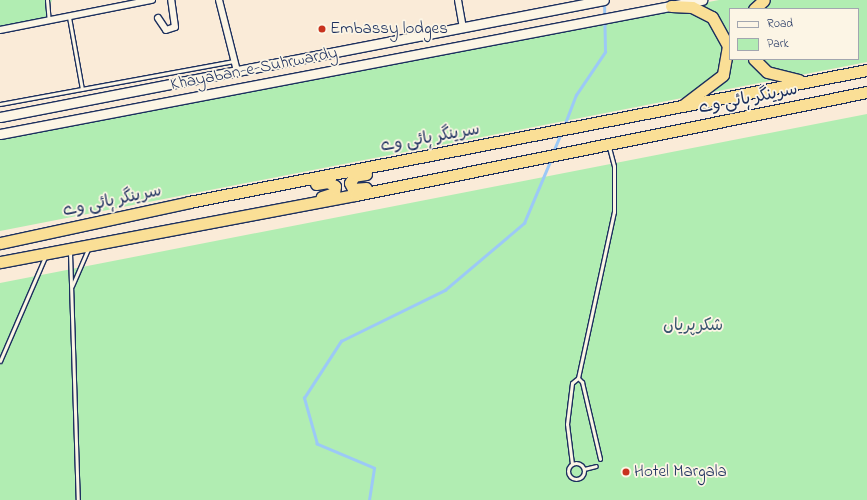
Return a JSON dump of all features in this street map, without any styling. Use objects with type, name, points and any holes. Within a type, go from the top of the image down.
[{"type":"highway","points":[[755,8],[764,0]]},
{"type":"highway","points":[[671,6],[692,7],[712,17],[725,35],[729,57],[727,68],[715,84],[676,109]]},
{"type":"highway","points":[[755,60],[767,72],[780,77],[811,81]]},
{"type":"highway","name":"سرینگر ہائی وے","points":[[0,243],[190,202],[524,139],[867,70]]},
{"type":"highway","name":"سرینگر ہائی وے","points":[[0,262],[510,164],[590,146],[867,92]]},
{"type":"highway","points":[[491,145],[465,155],[354,176],[350,185],[359,189],[488,164],[510,164]]},
{"type":"highway","points":[[178,229],[200,220],[329,196],[335,188],[328,182],[218,203],[190,202]]},
{"type":"main road","name":"Khayaban-e-Suhrwardy","points":[[0,117],[70,105],[604,0]]},
{"type":"main road","name":"Khayaban-e-Suhrwardy","points":[[0,134],[643,10],[702,0]]},
{"type":"main road","points":[[559,9],[562,26]]},
{"type":"main road","points":[[70,105],[72,120]]},
{"type":"street","points":[[0,30],[152,0]]},
{"type":"street","points":[[158,18],[166,30],[175,27],[171,0]]},
{"type":"street","points":[[219,0],[237,71]]},
{"type":"street","points":[[458,0],[463,27]]},
{"type":"lane","points":[[47,0],[49,21]]},
{"type":"lane","points":[[69,17],[82,89]]},
{"type":"lane","points":[[0,104],[235,61]]},
{"type":"lane","points":[[584,469],[580,478],[572,479],[567,472],[572,464],[569,447],[568,412],[572,383],[578,378],[614,212],[614,166],[608,143]]},
{"type":"lane","points":[[71,287],[91,244]]},
{"type":"lane","points":[[70,248],[78,500]]},
{"type":"lane","points":[[0,362],[47,252]]},
{"type":"lane","points":[[578,378],[582,382],[600,459]]},
{"type":"lane","points":[[572,464],[579,463],[584,469]]},
{"type":"lane","points":[[584,469],[596,466]]},
{"type":"green space","points":[[0,0],[52,0],[45,18],[0,28]]},
{"type":"green space","points":[[719,0],[867,0],[867,62],[0,231],[0,137]]},
{"type":"green space","name":"شکرپریاں","points":[[867,114],[867,500],[0,500],[0,283]]},
{"type":"waterway","points":[[564,126],[576,95],[605,52],[604,2]]},
{"type":"waterway","points":[[553,152],[561,133]]},
{"type":"waterway","points":[[369,500],[374,468],[317,444],[304,398],[341,341],[445,290],[524,223],[551,159]]},
{"type":"place","name":"Embassy lodges","points":[[322,29]]},
{"type":"place","name":"Hotel Margala","points":[[626,472]]}]
